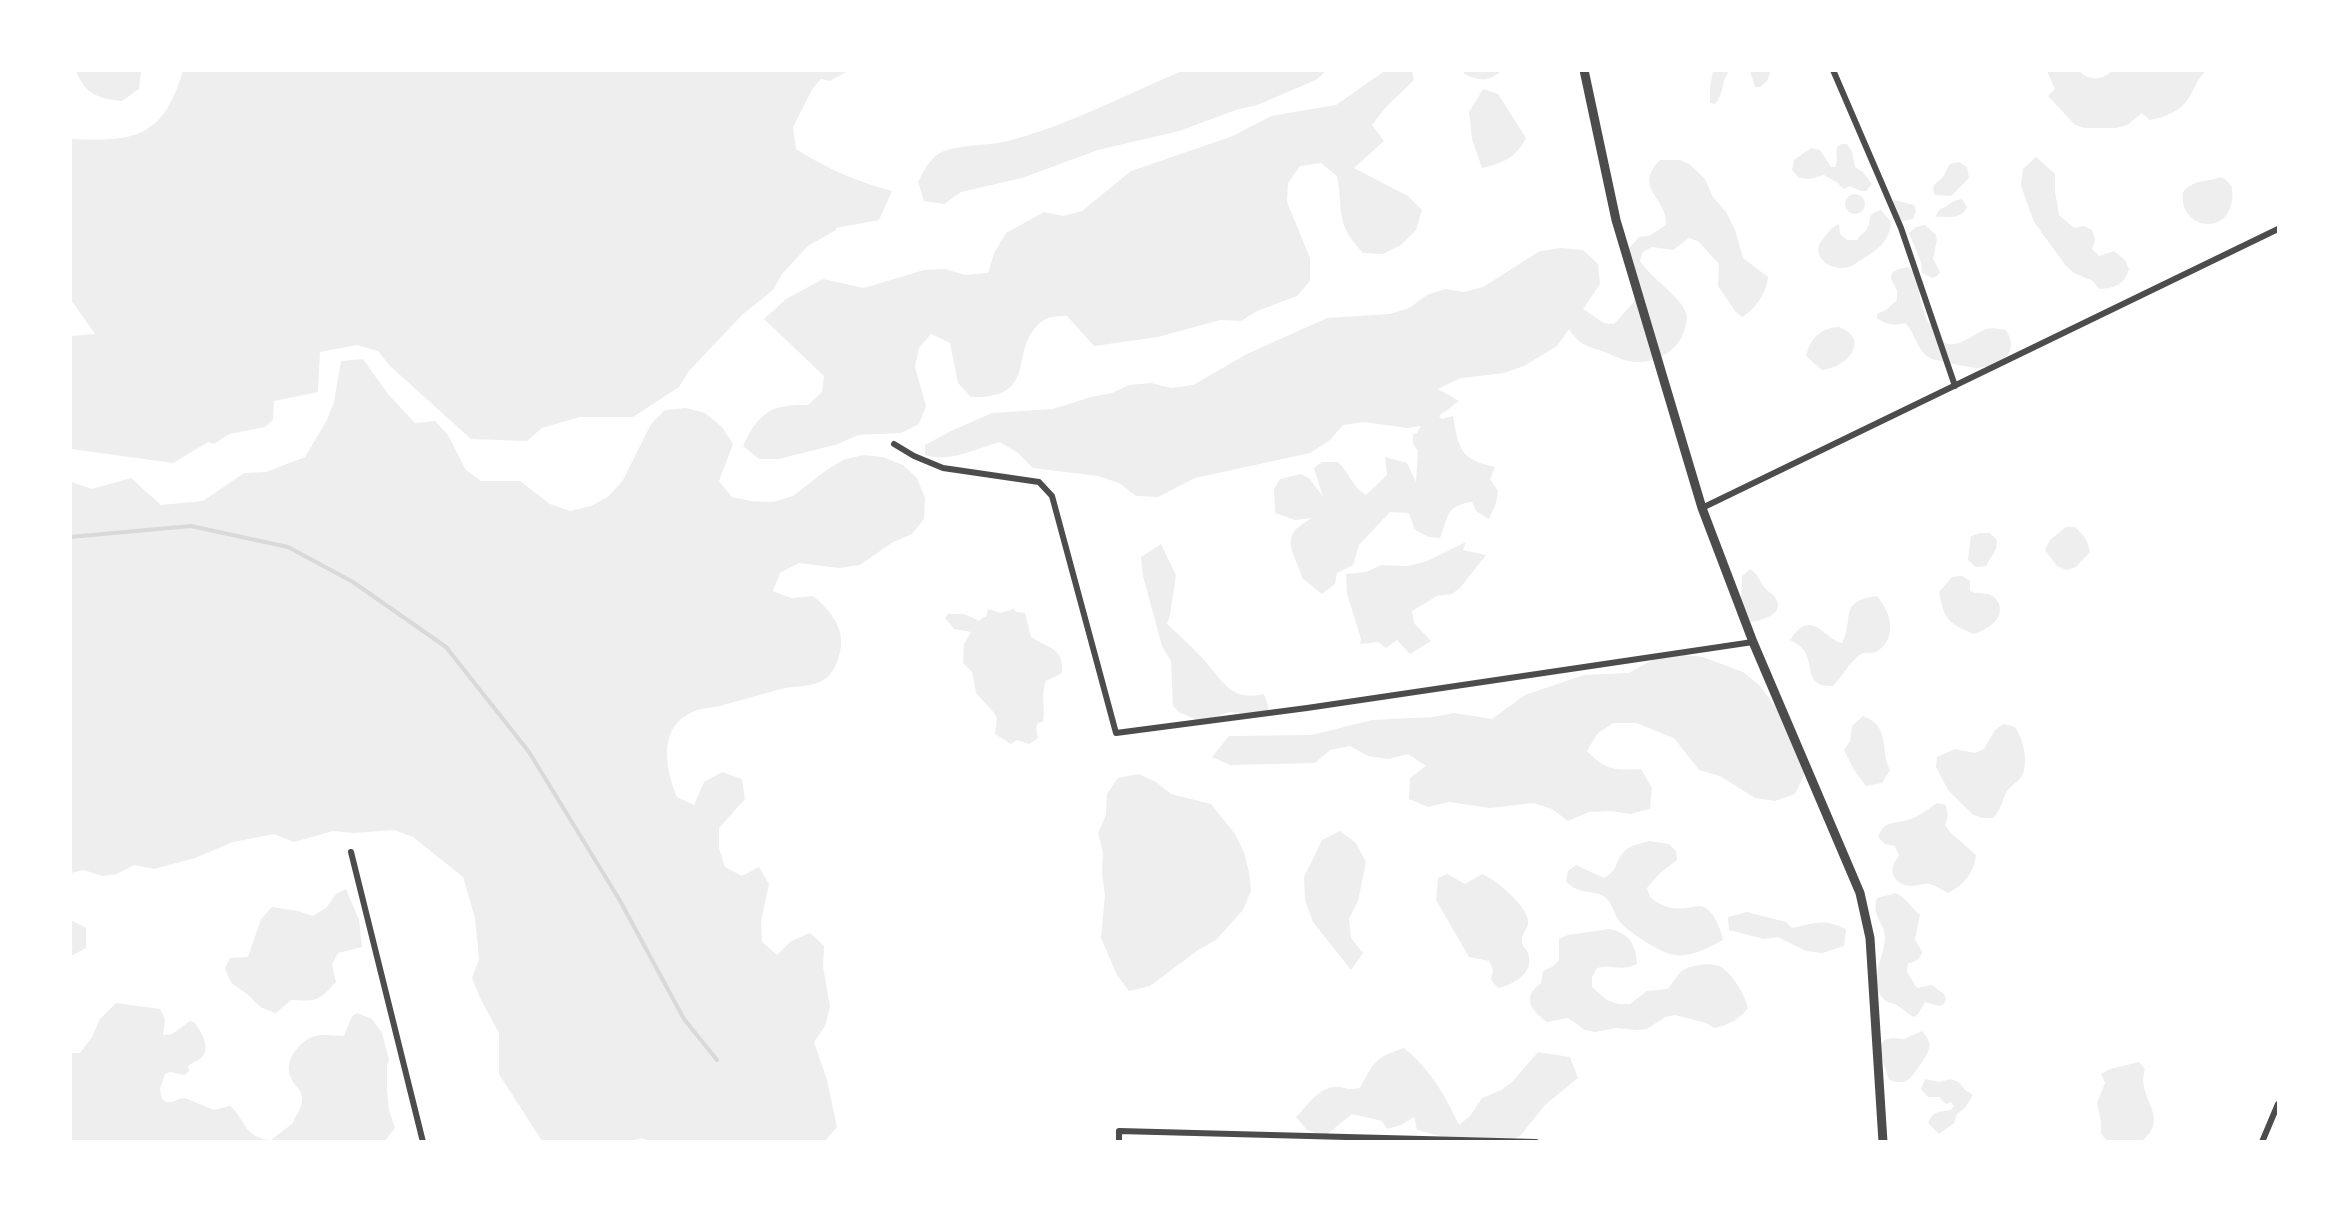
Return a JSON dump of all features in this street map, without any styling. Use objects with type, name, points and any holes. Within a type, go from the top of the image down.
[{"type":"street","points":[[1584,70],[1616,219],[1702,508],[1753,642],[1860,893],[1870,938],[1883,1142]]},
{"type":"street","points":[[1833,70],[1901,228],[1955,386]]},
{"type":"street","points":[[1702,508],[2278,229]]},
{"type":"street","points":[[894,444],[914,456],[943,468],[1039,482],[1052,496],[1116,733],[1307,708],[1753,642]]},
{"type":"street","points":[[351,852],[423,1142]]},
{"type":"street","points":[[2262,1142],[2278,1104]]},
{"type":"street","points":[[1119,1142],[1119,1131],[1536,1142]]},
{"type":"shaded area","points":[[1185,70],[1326,71],[1316,80],[1257,105],[1236,110],[1179,131],[1098,150],[1022,178],[961,192],[944,204],[924,201],[918,182],[928,164],[939,153],[968,146],[1000,143],[1054,127]]},
{"type":"shaded area","points":[[1386,70],[1412,71],[1414,80],[1385,108],[1372,125],[1384,141],[1354,168],[1408,196],[1422,210],[1416,230],[1401,245],[1383,254],[1363,253],[1344,225],[1337,176],[1321,163],[1300,166],[1288,183],[1287,202],[1310,258],[1310,281],[1297,296],[1257,311],[1241,321],[1220,320],[1158,337],[1094,346],[1067,316],[1049,318],[1033,331],[1026,344],[1015,381],[1007,390],[993,395],[971,397],[958,383],[950,343],[931,334],[919,348],[915,367],[926,406],[919,424],[901,433],[858,435],[838,444],[779,459],[759,459],[743,446],[755,425],[768,412],[784,406],[808,405],[822,392],[824,376],[764,319],[786,299],[823,279],[864,288],[924,270],[945,269],[965,275],[988,273],[994,253],[1006,233],[1044,212],[1063,216],[1082,211],[1131,171],[1233,136],[1271,116],[1336,105]]},
{"type":"shaded area","points":[[1464,70],[1501,71],[1488,79],[1479,79],[1464,74]]},
{"type":"shaded area","points":[[1750,70],[1771,71],[1767,81],[1760,87],[1755,87]]},
{"type":"shaded area","points":[[76,71],[141,71],[139,89],[122,101],[99,97],[88,90]]},
{"type":"shaded area","points":[[183,71],[848,71],[830,81],[821,79],[813,88],[793,127],[796,149],[842,174],[892,191],[879,220],[836,228],[808,246],[782,274],[773,290],[743,314],[689,371],[679,387],[633,417],[580,417],[542,428],[527,441],[471,439],[390,366],[378,351],[357,345],[320,352],[318,392],[274,401],[273,420],[265,427],[229,434],[214,444],[208,442],[173,463],[71,449],[71,336],[95,334],[71,300],[71,139],[113,139],[144,131],[166,110]]},
{"type":"shaded area","points":[[1713,71],[1729,71],[1715,104],[1710,103]]},
{"type":"shaded area","points":[[2047,71],[2079,71],[2087,77],[2100,78],[2112,71],[2206,71],[2199,78],[2185,103],[2169,115],[2150,120],[2142,113],[2127,125],[2116,128],[2085,128],[2075,125],[2048,96],[2055,89]]},
{"type":"shaded area","points":[[1483,89],[1498,94],[1526,138],[1508,159],[1482,168],[1472,139],[1469,112]]},
{"type":"shaded area","points":[[1847,144],[1852,152],[1855,167],[1863,172],[1872,184],[1866,191],[1849,186],[1845,189],[1824,175],[1810,179],[1799,178],[1792,170],[1794,160],[1811,148],[1820,150],[1831,167],[1835,167],[1837,147]]},
{"type":"shaded area","points":[[2036,157],[2055,174],[2059,215],[2074,228],[2084,226],[2092,230],[2095,240],[2092,249],[2099,256],[2114,251],[2125,260],[2129,269],[2118,285],[2099,289],[2093,281],[2074,273],[2066,266],[2034,222],[2021,186],[2023,169]]},
{"type":"shaded area","points":[[1660,160],[1680,160],[1689,164],[1705,179],[1713,197],[1726,212],[1735,230],[1743,258],[1768,277],[1763,294],[1756,305],[1742,317],[1735,311],[1718,286],[1719,264],[1698,241],[1689,238],[1673,250],[1652,247],[1643,252],[1640,261],[1679,301],[1686,313],[1685,327],[1676,346],[1654,360],[1628,361],[1583,344],[1569,329],[1557,346],[1524,366],[1504,373],[1461,378],[1438,389],[1459,401],[1439,416],[1442,419],[1453,416],[1459,445],[1463,451],[1474,460],[1495,467],[1490,479],[1498,491],[1489,519],[1476,511],[1472,502],[1457,506],[1449,513],[1440,538],[1429,537],[1415,530],[1409,513],[1390,512],[1359,545],[1353,565],[1337,573],[1335,584],[1322,594],[1302,578],[1291,544],[1294,531],[1311,518],[1295,520],[1275,513],[1274,489],[1280,479],[1301,474],[1310,479],[1323,497],[1314,468],[1322,462],[1338,462],[1357,488],[1366,495],[1387,475],[1385,457],[1407,463],[1416,482],[1418,451],[1413,444],[1413,434],[1417,433],[1421,426],[1407,428],[1364,422],[1343,425],[1330,440],[1310,453],[1195,478],[1158,497],[1136,496],[1119,483],[1098,476],[1033,468],[1018,453],[1000,442],[953,456],[925,455],[925,445],[992,413],[1053,409],[1112,393],[1129,385],[1151,383],[1171,388],[1193,385],[1247,354],[1327,318],[1390,314],[1409,308],[1427,295],[1445,289],[1464,292],[1483,287],[1540,251],[1561,248],[1583,250],[1598,264],[1600,284],[1583,309],[1604,323],[1614,324],[1634,302],[1636,292],[1626,252],[1639,237],[1649,236],[1666,225],[1665,215],[1653,193],[1649,178]]},
{"type":"shaded area","points":[[1959,162],[1967,167],[1969,178],[1951,196],[1935,195],[1934,185],[1942,178],[1950,164]]},
{"type":"shaded area","points":[[2221,177],[2232,187],[2231,204],[2226,215],[2218,222],[2208,224],[2197,222],[2189,215],[2184,205],[2183,192],[2197,183]]},
{"type":"shaded area","points":[[1855,194],[1862,197],[1865,204],[1862,211],[1855,214],[1848,211],[1845,204],[1848,197]]},
{"type":"shaded area","points":[[1962,199],[1967,207],[1961,214],[1953,217],[1935,217],[1940,209]]},
{"type":"shaded area","points":[[1894,200],[1914,205],[1916,210],[1913,219],[1903,221],[1898,219],[1892,205]]},
{"type":"shaded area","points":[[1881,210],[1891,222],[1885,241],[1877,249],[1852,266],[1843,268],[1830,265],[1821,258],[1818,253],[1819,247],[1834,227],[1839,224],[1840,234],[1847,240],[1857,240],[1869,226],[1872,214]]},
{"type":"shaded area","points":[[1925,225],[1936,235],[1937,240],[1933,259],[1940,272],[1932,278],[1922,273],[1921,262],[1909,233],[1916,227]]},
{"type":"shaded area","points":[[1908,267],[1923,280],[1924,285],[1919,294],[1926,319],[1945,343],[1961,342],[1988,328],[2006,330],[2011,345],[2006,357],[1994,364],[1978,368],[1932,359],[1920,348],[1905,323],[1891,324],[1877,318],[1877,314],[1886,310],[1897,300],[1897,290],[1891,277],[1893,272]]},
{"type":"shaded area","points":[[1839,327],[1849,332],[1854,339],[1852,353],[1839,364],[1822,370],[1806,356],[1810,344],[1817,335],[1827,329]]},
{"type":"shaded area","points":[[363,359],[388,394],[415,423],[435,421],[448,435],[466,470],[481,481],[520,481],[550,504],[570,511],[591,506],[609,496],[623,480],[651,424],[665,410],[686,408],[705,413],[722,427],[733,444],[719,481],[732,497],[773,502],[793,496],[843,460],[863,455],[883,457],[903,465],[917,478],[925,498],[924,519],[912,534],[893,542],[860,565],[839,568],[799,563],[780,573],[773,591],[791,598],[813,596],[824,606],[837,624],[841,646],[830,675],[813,684],[781,689],[701,709],[687,715],[677,723],[668,746],[669,771],[677,797],[694,805],[704,782],[722,772],[742,779],[745,799],[719,828],[719,848],[725,867],[742,876],[759,867],[769,884],[761,921],[762,942],[777,955],[791,941],[810,933],[824,946],[823,966],[830,1007],[825,1026],[814,1042],[827,1080],[837,1127],[825,1141],[650,1142],[642,1138],[628,1142],[542,1141],[499,1074],[499,1033],[472,978],[479,959],[475,918],[463,877],[413,837],[394,830],[354,833],[333,831],[294,842],[274,834],[233,842],[195,858],[154,869],[134,865],[117,874],[102,876],[84,870],[71,873],[71,482],[92,489],[131,478],[161,505],[203,501],[244,473],[266,472],[305,457],[327,420],[334,402],[341,361]]},
{"type":"shaded area","points":[[2066,527],[2075,527],[2081,533],[2087,541],[2090,552],[2076,567],[2066,570],[2057,566],[2045,550],[2050,540]]},
{"type":"shaded area","points":[[1990,533],[1997,540],[1996,549],[1986,566],[1976,567],[1968,560],[1971,536]]},
{"type":"shaded area","points":[[1466,542],[1463,550],[1486,555],[1460,588],[1452,594],[1437,596],[1412,611],[1414,623],[1431,641],[1410,654],[1397,640],[1386,648],[1378,642],[1360,644],[1361,639],[1347,594],[1346,574],[1366,572],[1381,565],[1408,566],[1427,561]]},
{"type":"shaded area","points":[[1161,544],[1176,575],[1167,624],[1229,688],[1243,695],[1264,694],[1269,709],[1260,715],[1229,712],[1203,722],[1180,713],[1173,706],[1171,661],[1162,646],[1143,576],[1141,557]]},
{"type":"shaded area","points":[[1750,569],[1778,603],[1778,608],[1772,615],[1751,622],[1741,602],[1742,576]]},
{"type":"shaded area","points":[[1962,576],[1970,581],[1970,591],[1988,594],[1999,604],[1999,615],[1993,624],[1974,634],[1958,627],[1945,615],[1939,592],[1952,577]]},
{"type":"shaded area","points":[[1877,596],[1882,602],[1890,623],[1889,638],[1885,644],[1877,651],[1863,653],[1857,657],[1833,686],[1818,684],[1812,676],[1804,650],[1790,640],[1798,630],[1811,625],[1842,643],[1852,607],[1856,602],[1865,598]]},
{"type":"shaded area","points":[[988,609],[1000,613],[1014,609],[1016,612],[1025,613],[1031,637],[1054,650],[1061,659],[1062,673],[1046,681],[1044,687],[1043,722],[1038,723],[1036,728],[1038,738],[1029,744],[1017,740],[1011,744],[995,734],[997,719],[995,714],[976,693],[972,672],[963,663],[964,644],[971,632],[954,629],[945,618],[948,614],[964,614],[980,621],[981,618],[986,617]]},
{"type":"shaded area","points":[[1665,653],[1703,657],[1743,672],[1759,685],[1783,717],[1805,755],[1804,775],[1795,794],[1775,801],[1755,798],[1720,776],[1699,770],[1674,738],[1636,723],[1613,723],[1597,734],[1587,751],[1605,766],[1611,768],[1641,769],[1652,788],[1650,809],[1630,814],[1611,811],[1589,812],[1568,821],[1552,809],[1533,803],[1490,808],[1449,802],[1428,807],[1409,799],[1410,778],[1426,766],[1408,754],[1388,759],[1368,756],[1350,746],[1330,750],[1315,763],[1230,765],[1212,757],[1229,736],[1312,735],[1372,720],[1433,717],[1454,713],[1492,719],[1525,695],[1584,675],[1629,673]]},
{"type":"shaded area","points":[[1863,716],[1878,726],[1881,732],[1890,770],[1882,783],[1866,786],[1854,770],[1844,750],[1850,741],[1852,726]]},
{"type":"shaded area","points":[[2003,724],[2015,727],[2018,732],[2023,744],[2024,770],[2022,776],[2007,791],[1996,815],[1993,818],[1982,818],[1972,814],[1948,790],[1936,767],[1937,757],[1955,749],[1975,753],[1984,749],[1995,730]]},
{"type":"shaded area","points":[[1138,774],[1156,782],[1171,794],[1211,804],[1235,834],[1244,852],[1251,891],[1243,910],[1216,940],[1198,950],[1150,986],[1129,991],[1117,975],[1101,938],[1105,895],[1102,873],[1103,853],[1098,833],[1106,815],[1107,794],[1118,778]]},
{"type":"shaded area","points":[[1937,803],[1946,805],[1948,816],[1945,825],[1951,833],[1976,855],[1967,878],[1948,893],[1930,884],[1911,886],[1899,882],[1893,875],[1893,866],[1899,856],[1895,846],[1885,844],[1878,837],[1888,824],[1916,817]]},
{"type":"shaded area","points":[[1340,831],[1356,843],[1366,862],[1358,901],[1349,919],[1351,938],[1363,953],[1351,970],[1313,922],[1305,900],[1304,877],[1322,840]]},
{"type":"shaded area","points":[[1649,841],[1669,844],[1676,851],[1677,860],[1660,873],[1647,888],[1650,897],[1671,908],[1700,906],[1705,908],[1716,920],[1723,940],[1706,949],[1681,956],[1661,951],[1625,926],[1618,919],[1606,898],[1597,893],[1576,889],[1566,881],[1568,871],[1576,865],[1604,878],[1614,870],[1627,849]]},
{"type":"shaded area","points":[[1447,874],[1465,884],[1482,874],[1503,888],[1524,910],[1528,924],[1522,936],[1522,943],[1528,953],[1529,966],[1522,977],[1498,988],[1491,980],[1493,970],[1489,961],[1469,957],[1436,900],[1438,878]]},
{"type":"shaded area","points":[[346,889],[359,920],[362,947],[338,953],[332,964],[336,982],[321,997],[312,1000],[291,1000],[276,1013],[259,1006],[231,982],[225,968],[230,958],[248,957],[261,919],[272,907],[313,916],[326,908],[336,894]]},
{"type":"shaded area","points":[[1896,893],[1920,915],[1915,939],[1922,952],[1917,960],[1908,963],[1907,972],[1917,988],[1932,985],[1944,994],[1946,999],[1944,1004],[1939,1006],[1925,1002],[1914,1017],[1897,1005],[1886,1001],[1877,987],[1876,979],[1885,938],[1876,910],[1877,898]]},
{"type":"shaded area","points":[[1747,912],[1786,922],[1792,928],[1819,922],[1838,926],[1846,929],[1844,946],[1822,953],[1806,951],[1778,937],[1764,939],[1729,930],[1728,917]]},
{"type":"shaded area","points":[[71,920],[86,928],[86,948],[71,956]]},
{"type":"shaded area","points":[[1609,929],[1622,933],[1630,941],[1635,951],[1637,964],[1626,967],[1597,968],[1592,977],[1592,987],[1607,1000],[1618,1004],[1630,1004],[1647,991],[1668,989],[1686,968],[1711,964],[1724,969],[1733,978],[1748,1008],[1734,1021],[1714,1028],[1706,1023],[1675,1015],[1665,1017],[1647,1029],[1637,1030],[1616,1028],[1595,1032],[1585,1030],[1568,1018],[1547,1022],[1536,1013],[1530,1004],[1530,999],[1535,988],[1541,983],[1543,971],[1552,967],[1559,960],[1559,939],[1568,935]]},
{"type":"shaded area","points":[[116,1003],[160,1009],[165,1019],[163,1035],[172,1034],[190,1021],[194,1022],[202,1035],[206,1049],[204,1054],[188,1066],[189,1071],[185,1075],[170,1072],[165,1074],[160,1089],[162,1099],[171,1102],[185,1098],[214,1110],[230,1106],[250,1132],[255,1136],[271,1140],[293,1123],[301,1106],[301,1094],[289,1072],[290,1061],[296,1050],[305,1041],[315,1036],[344,1036],[352,1016],[357,1013],[372,1019],[382,1033],[389,1060],[387,1089],[389,1110],[395,1128],[384,1142],[71,1141],[71,1053],[80,1053],[92,1037],[100,1019]]},
{"type":"shaded area","points":[[1922,1031],[1929,1048],[1914,1074],[1905,1082],[1889,1080],[1879,1049],[1884,1040],[1904,1039]]},
{"type":"shaded area","points":[[1404,1048],[1422,1065],[1436,1083],[1459,1125],[1470,1116],[1482,1098],[1501,1090],[1512,1082],[1538,1052],[1570,1057],[1578,1078],[1545,1105],[1520,1136],[1510,1140],[1456,1140],[1417,1130],[1414,1117],[1401,1125],[1387,1129],[1382,1121],[1352,1114],[1325,1136],[1307,1130],[1296,1117],[1324,1090],[1336,1087],[1360,1088],[1376,1062]]},
{"type":"shaded area","points":[[2139,1062],[2145,1069],[2143,1079],[2154,1123],[2142,1141],[2107,1141],[2101,1134],[2097,1103],[2105,1083],[2101,1074],[2110,1069]]},
{"type":"shaded area","points":[[1925,1079],[1940,1082],[1950,1079],[1959,1082],[1973,1095],[1965,1108],[1957,1114],[1954,1123],[1939,1134],[1928,1123],[1930,1119],[1935,1114],[1951,1110],[1954,1106],[1951,1102],[1946,1104],[1939,1097],[1928,1097],[1921,1089]]},
{"type":"waterway","points":[[70,537],[191,526],[288,547],[353,582],[446,647],[529,752],[619,899],[684,1019],[717,1060]]}]
